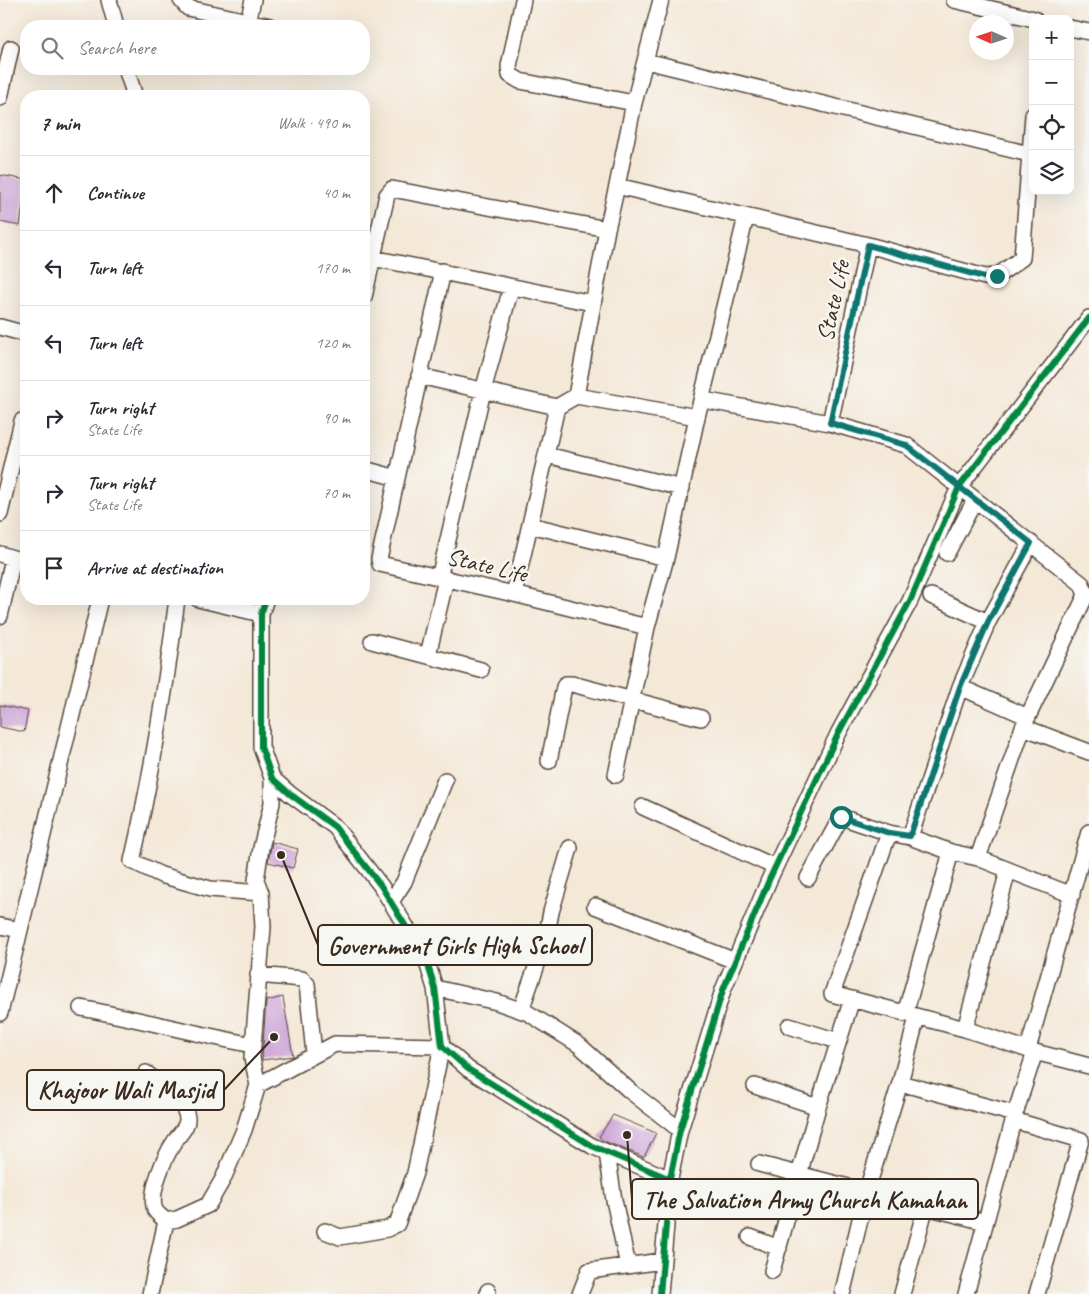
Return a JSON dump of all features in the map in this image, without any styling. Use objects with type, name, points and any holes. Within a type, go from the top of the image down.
[{"type":"street","points":[[109,0],[114,20]]},
{"type":"street","points":[[181,0],[188,8],[239,20]]},
{"type":"street","points":[[248,20],[253,0]]},
{"type":"street","points":[[523,0],[509,66],[510,75],[520,80],[634,103]]},
{"type":"street","points":[[576,396],[607,229],[634,103],[661,0]]},
{"type":"street","points":[[954,0],[1029,18]]},
{"type":"street","points":[[1074,29],[1089,32]]},
{"type":"street","points":[[0,98],[11,48]]},
{"type":"street","points":[[646,61],[1029,154]]},
{"type":"street","points":[[128,75],[133,90]]},
{"type":"street","name":"State Life","points":[[830,423],[868,245],[984,277],[997,276],[1022,258],[1029,154]]},
{"type":"street","points":[[617,186],[868,245]]},
{"type":"street","points":[[370,268],[387,195],[392,190],[607,229]]},
{"type":"street","points":[[616,775],[647,627],[666,558],[697,417],[746,217]]},
{"type":"street","points":[[372,258],[593,303]]},
{"type":"street","name":"State Life","points":[[443,272],[379,559],[380,564],[514,594],[647,627]]},
{"type":"street","points":[[428,655],[483,391],[512,288]]},
{"type":"street","points":[[660,1294],[670,1179],[680,1130],[723,990],[735,961],[839,732],[910,601],[959,487],[1089,318]]},
{"type":"street","points":[[0,327],[20,332]]},
{"type":"street","points":[[420,376],[557,407],[576,396],[697,417]]},
{"type":"street","points":[[702,400],[830,423],[906,445],[1082,584],[1086,595],[1025,722],[978,858]]},
{"type":"street","points":[[514,594],[557,407]]},
{"type":"street","points":[[0,514],[20,429]]},
{"type":"street","points":[[547,455],[682,488]]},
{"type":"street","points":[[370,471],[397,478]]},
{"type":"street","points":[[947,553],[975,500]]},
{"type":"street","points":[[530,525],[666,558]]},
{"type":"street","points":[[910,836],[960,687],[988,622],[1031,543]]},
{"type":"street","points":[[0,616],[13,558]]},
{"type":"street","points":[[931,596],[988,622]]},
{"type":"street","points":[[0,1013],[99,605]]},
{"type":"street","points":[[176,605],[168,672],[132,862],[161,875],[210,889],[261,893]]},
{"type":"street","points":[[223,605],[261,614]]},
{"type":"street","points":[[166,1221],[177,1219],[208,1205],[223,1179],[240,1138],[258,1085],[252,1058],[263,927],[261,893],[256,880],[261,848],[272,803],[272,778],[261,747],[261,614],[264,605]]},
{"type":"street","points":[[372,642],[481,670]]},
{"type":"street","points":[[549,761],[566,684],[701,718]]},
{"type":"street","points":[[960,687],[1025,722],[1089,752]]},
{"type":"street","points":[[272,778],[290,794],[336,827],[381,886],[426,959],[435,988],[442,1046],[415,1173],[397,1224],[387,1228],[340,1237],[325,1231]]},
{"type":"street","points":[[391,902],[404,882],[445,780]]},
{"type":"street","points":[[643,808],[776,868]]},
{"type":"street","points":[[808,878],[841,817],[889,833],[910,836],[951,852],[978,858],[1072,895]]},
{"type":"street","points":[[966,1294],[1072,895],[1083,874],[1089,832]]},
{"type":"street","points":[[889,833],[832,994],[965,1029],[1089,1066]]},
{"type":"street","points":[[521,1010],[546,939],[551,912],[570,848]]},
{"type":"street","points":[[843,1291],[867,1190],[900,1083],[911,1015],[951,852]]},
{"type":"street","points":[[965,1029],[1008,871]]},
{"type":"street","points":[[595,906],[735,961]]},
{"type":"street","points":[[0,926],[20,930]]},
{"type":"street","points":[[258,975],[302,979],[307,984],[314,1054]]},
{"type":"street","points":[[435,988],[497,1002],[528,1013],[579,1045],[630,1091],[680,1130]]},
{"type":"street","points":[[772,1271],[818,1107],[852,999]]},
{"type":"street","points":[[81,1008],[131,1017],[206,1036],[253,1045]]},
{"type":"street","points":[[789,1026],[838,1041]]},
{"type":"street","points":[[258,1085],[335,1044],[442,1046],[468,1069],[592,1146],[670,1179]]},
{"type":"street","points":[[146,1073],[179,1100],[188,1118],[185,1127],[165,1158],[153,1201],[156,1212],[166,1221]]},
{"type":"street","points":[[900,1083],[1014,1117],[1081,1140],[1037,1294]]},
{"type":"street","points":[[755,1086],[818,1107]]},
{"type":"street","points":[[607,1153],[614,1200],[628,1266]]},
{"type":"street","points":[[759,1164],[867,1190],[985,1222]]},
{"type":"street","points":[[902,1294],[926,1206]]},
{"type":"street","points":[[150,1294],[166,1221]]},
{"type":"street","points":[[750,1237],[779,1248]]},
{"type":"street","points":[[580,1294],[590,1270],[662,1262]]},
{"type":"building","points":[[0,175],[20,179],[20,226],[0,222]]},
{"type":"building","points":[[0,705],[28,711],[24,732],[0,727]]},
{"type":"building","points":[[272,842],[298,849],[293,868],[268,862]]},
{"type":"building","points":[[283,997],[293,1056],[262,1060],[266,1001]]},
{"type":"building","points":[[613,1115],[656,1133],[644,1157],[604,1141],[599,1137]]},
{"type":"cycle path","points":[[660,1294],[670,1179],[680,1130],[723,990],[769,880],[839,732],[910,601],[959,487],[1089,318]]},
{"type":"cycle path","points":[[264,605],[261,614],[261,747],[272,778],[290,794],[335,827],[381,886],[426,959],[435,988],[442,1046],[468,1069],[592,1146],[670,1179]]},
{"type":"place","name":"Government Girls High School","points":[[281,855]]},
{"type":"place","name":"Khajoor Wali Masjid","points":[[274,1037]]},
{"type":"place","name":"The Salvation Army Church Kamahan","points":[[627,1135]]},
{"type":"route","points":[[841,817],[889,833],[910,836],[960,687],[988,622],[1031,543],[906,445],[830,423],[868,245],[984,277],[997,276]]}]
